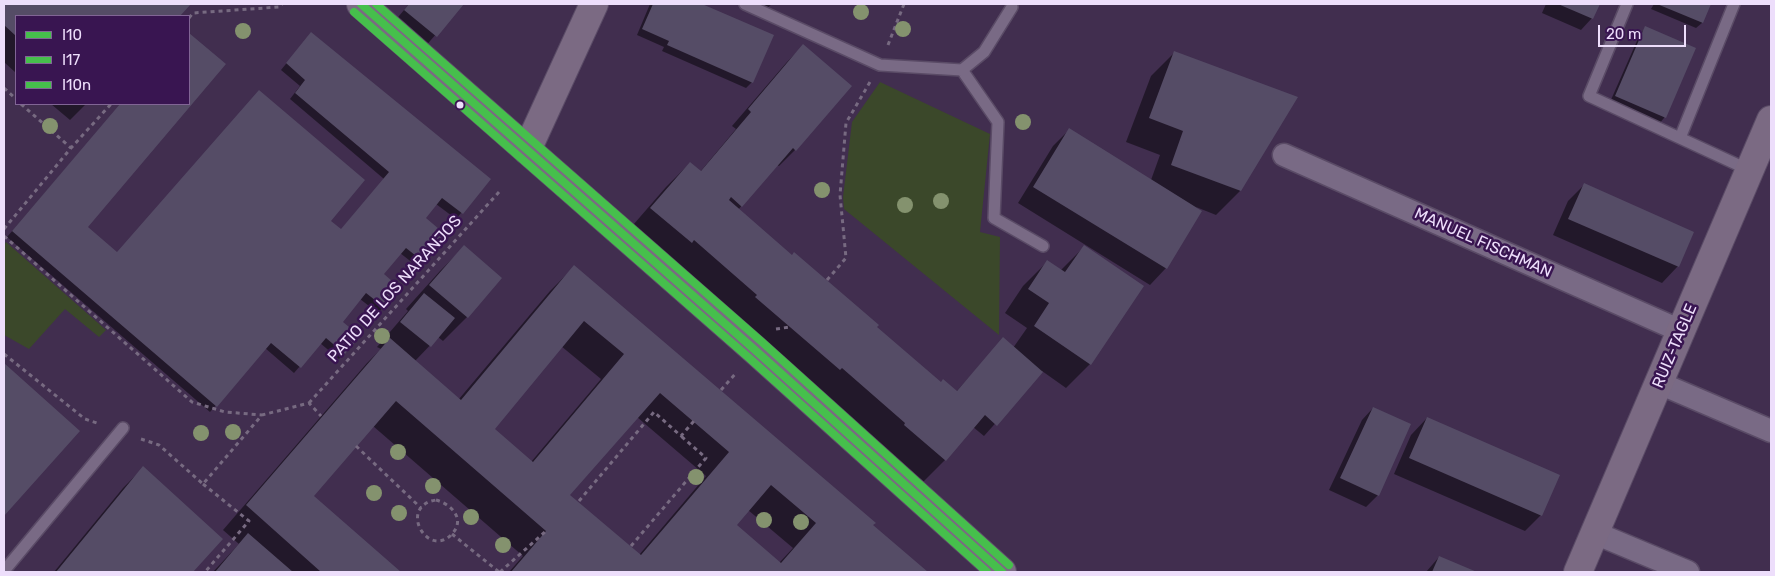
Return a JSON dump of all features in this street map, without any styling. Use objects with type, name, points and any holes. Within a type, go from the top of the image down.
[{"type":"main road","points":[[360,4],[755,350],[1002,572]]},
{"type":"main road","points":[[527,150],[594,4]]},
{"type":"main road","name":"RUIZ-TAGLE","points":[[1578,572],[1771,120]]},
{"type":"street","name":"MANUEL FISCHMAN","points":[[1284,155],[1681,331]]},
{"type":"street","points":[[1659,384],[1771,431]]},
{"type":"street","points":[[1595,533],[1688,572]]},
{"type":"lane","points":[[745,4],[880,65],[962,70],[984,52],[1012,7]]},
{"type":"lane","points":[[1627,4],[1589,96],[1750,170]]},
{"type":"lane","points":[[1680,138],[1734,4]]},
{"type":"lane","points":[[962,70],[998,122],[994,218],[1043,246]]},
{"type":"lane","points":[[4,571],[122,430]]},
{"type":"path","points":[[190,17],[193,13],[279,7],[282,4]]},
{"type":"path","points":[[828,280],[846,258],[840,195],[846,123],[880,65],[904,4]]},
{"type":"path","points":[[4,88],[15,98]]},
{"type":"path","points":[[22,105],[71,148]]},
{"type":"path","points":[[4,229],[71,148],[110,105]]},
{"type":"path","name":"PATIO DE LOS NARANJOS","points":[[309,403],[499,192]]},
{"type":"path","points":[[4,236],[192,402],[225,412],[262,415],[309,403],[321,416]]},
{"type":"path","points":[[4,354],[85,419],[122,430],[159,445],[249,521],[205,572]]},
{"type":"path","points":[[579,501],[654,412],[706,458],[631,546]]},
{"type":"path","points":[[203,484],[262,415]]},
{"type":"path","points":[[681,436],[694,421]]},
{"type":"path","points":[[356,446],[421,508]]},
{"type":"path","points":[[436,500],[449,505],[458,518],[458,524],[452,534],[440,541],[427,537],[420,531],[417,524],[417,517],[421,508],[429,501],[436,500]]},
{"type":"path","points":[[452,534],[499,572],[546,531]]},
{"type":"green space","points":[[880,82],[990,134],[980,232],[1000,237],[999,335],[844,209],[843,197],[852,122]]},
{"type":"green space","points":[[6,242],[106,330],[99,337],[65,309],[29,349],[4,335],[4,245]]},
{"type":"building","points":[[4,4],[191,4],[181,15],[15,15],[15,35],[4,25]]},
{"type":"building","points":[[409,4],[464,4],[437,37],[404,10]]},
{"type":"building","points":[[653,4],[702,4],[774,35],[753,83],[667,45],[669,41],[642,29]]},
{"type":"building","points":[[1558,4],[1600,4],[1593,19]]},
{"type":"building","points":[[1657,4],[1711,4],[1703,23]]},
{"type":"building","points":[[1645,26],[1696,48],[1666,118],[1615,96]]},
{"type":"building","points":[[311,32],[491,179],[463,214],[442,198],[426,218],[446,235],[425,263],[406,248],[384,274],[401,289],[385,308],[366,293],[343,322],[360,336],[345,354],[326,338],[301,368],[271,343],[217,407],[12,231],[119,105],[190,105],[190,34],[226,64],[88,227],[117,252],[259,90],[365,180],[331,221],[341,229],[389,172],[295,93],[305,80],[286,63]]},
{"type":"building","points":[[803,44],[852,86],[796,151],[793,148],[742,207],[731,197],[729,200],[792,255],[794,252],[879,325],[877,327],[941,382],[943,379],[957,391],[1003,337],[1043,372],[997,426],[985,415],[946,461],[842,368],[840,370],[755,297],[757,295],[694,240],[692,243],[650,208],[690,162],[701,171],[751,112],[748,109]]},
{"type":"building","points":[[1174,51],[1298,97],[1241,191],[1171,165],[1183,131],[1149,118]]},
{"type":"building","points":[[1069,128],[1202,211],[1167,269],[1033,187]]},
{"type":"building","points":[[1584,183],[1694,232],[1679,267],[1568,219]]},
{"type":"building","points":[[464,245],[502,278],[468,318],[429,285]]},
{"type":"building","points":[[1084,245],[1144,286],[1091,365],[1034,326],[1049,303],[1028,289],[1047,260],[1065,272]]},
{"type":"building","points":[[574,265],[876,523],[873,525],[928,572],[511,572],[546,531],[396,401],[314,496],[401,572],[321,572],[246,505],[390,338],[461,400]],"holes":[[[584,321],[624,354],[533,462],[495,429]],[[660,393],[729,452],[641,555],[570,495]],[[771,485],[816,523],[781,563],[737,525]]]},
{"type":"building","points":[[424,293],[455,318],[431,347],[400,322]]},
{"type":"building","points":[[4,363],[80,431],[4,516]]},
{"type":"building","points":[[1373,407],[1411,424],[1379,496],[1340,478]]},
{"type":"building","points":[[1427,417],[1560,475],[1542,516],[1409,458]]},
{"type":"building","points":[[143,466],[223,539],[193,572],[56,572]]},
{"type":"building","points":[[248,533],[293,572],[215,572]]},
{"type":"building","points":[[1439,556],[1477,572],[1432,572]]},
{"type":"transit line","name":"I10","points":[[361,4],[755,350],[1002,572]]},
{"type":"transit line","name":"I10n","points":[[376,4],[762,342],[1009,565]]},
{"type":"transit line","name":"I17","points":[[354,12],[748,357],[987,572]]}]
